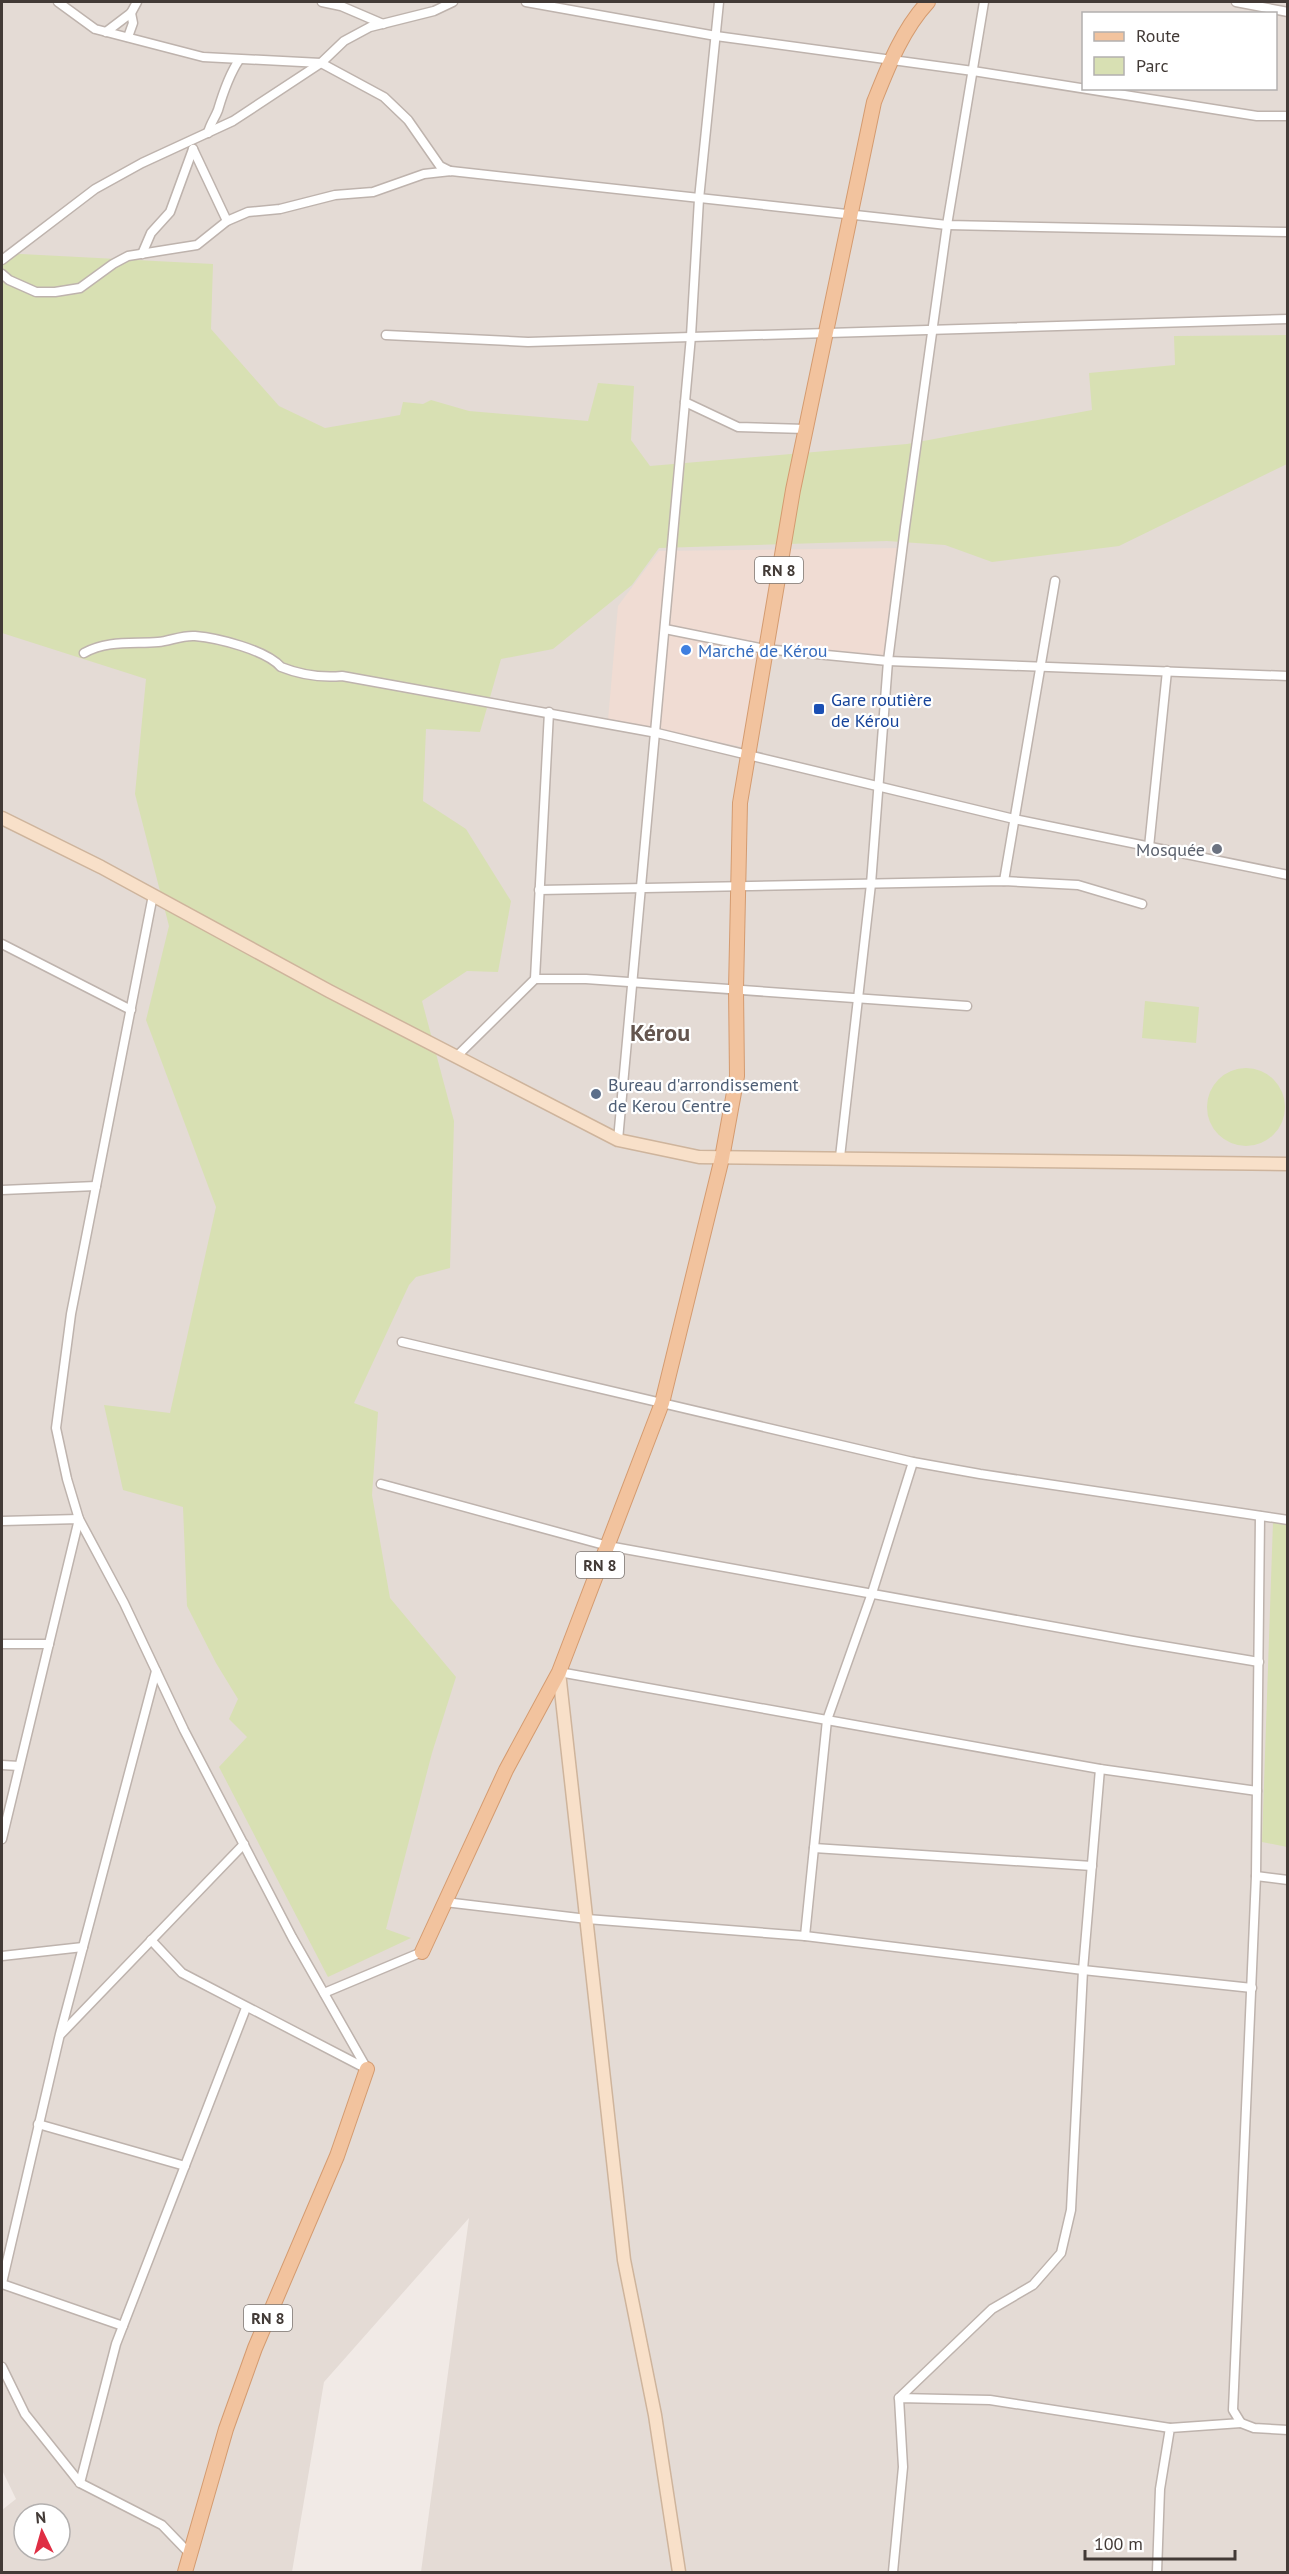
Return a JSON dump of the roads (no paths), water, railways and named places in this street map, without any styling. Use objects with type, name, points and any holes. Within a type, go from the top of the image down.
[{"type":"main road","name":"RN 8","points":[[422,1952],[506,1770],[559,1672],[662,1403],[722,1158],[737,1076],[736,989],[740,803],[765,648],[806,429],[874,102],[890,61],[916,15],[928,2]]},
{"type":"main road","name":"RN 8","points":[[185,2572],[226,2429],[255,2348],[337,2156],[367,2069]]},
{"type":"street","points":[[57,2],[95,29],[203,57],[321,63],[384,97],[408,120],[440,166],[450,171]]},
{"type":"street","points":[[106,32],[131,13],[137,2]]},
{"type":"street","points":[[322,2],[341,6],[384,24]]},
{"type":"street","points":[[2,260],[95,189],[142,163],[193,144],[208,133],[233,121],[321,63],[345,41],[370,27],[434,11],[453,2]]},
{"type":"street","points":[[526,2],[716,36],[1082,88]]},
{"type":"street","points":[[618,1140],[657,733],[691,336],[699,199],[719,2]]},
{"type":"street","points":[[840,1157],[871,884],[888,662],[947,225],[984,2]]},
{"type":"street","points":[[1236,2],[1287,12]]},
{"type":"street","points":[[128,37],[133,23],[131,13]]},
{"type":"street","points":[[208,133],[211,120],[217,114],[232,70],[239,60]]},
{"type":"street","points":[[1093,90],[1257,116],[1287,116]]},
{"type":"street","points":[[193,144],[227,222]]},
{"type":"street","points":[[142,254],[151,234],[170,212],[193,144]]},
{"type":"street","points":[[2,274],[36,292],[80,288],[128,256],[197,245],[227,222],[248,212],[280,209],[335,195],[373,192],[424,174],[450,171],[947,225],[1287,232]]},
{"type":"street","points":[[386,335],[528,342],[1287,319]]},
{"type":"street","points":[[685,402],[738,427],[806,429]]},
{"type":"street","points":[[1004,881],[1055,581]]},
{"type":"street","points":[[665,629],[765,648],[888,662],[1287,675]]},
{"type":"street","points":[[84,652],[105,645],[157,642],[196,636],[248,649],[274,659],[281,667],[293,669],[305,676],[342,676],[657,733],[1014,819],[1287,875]]},
{"type":"street","points":[[1149,847],[1167,671]]},
{"type":"street","points":[[456,1057],[535,979],[549,712]]},
{"type":"street","points":[[2,818],[101,867],[329,991],[618,1140],[690,1156],[722,1158],[840,1157],[1287,1164]]},
{"type":"street","points":[[539,890],[1004,881],[1078,885],[1142,904]]},
{"type":"street","points":[[153,895],[71,1314],[56,1428],[67,1479],[79,1519],[244,1844],[367,2069]]},
{"type":"street","points":[[2,944],[131,1010]]},
{"type":"street","points":[[535,979],[586,979],[967,1006]]},
{"type":"street","points":[[2,1190],[96,1186]]},
{"type":"street","points":[[402,1342],[913,1462],[1287,1520]]},
{"type":"street","points":[[805,1935],[827,1720],[872,1593],[913,1462]]},
{"type":"street","points":[[381,1484],[608,1546],[1258,1662]]},
{"type":"street","points":[[1241,2423],[1233,2410],[1232,2390],[1256,1876],[1260,1516]]},
{"type":"street","points":[[2,1521],[79,1519]]},
{"type":"street","points":[[2,1839],[79,1519]]},
{"type":"street","points":[[2,1644],[49,1644]]},
{"type":"street","points":[[123,2326],[2,2283],[60,2034],[156,1671]]},
{"type":"street","points":[[681,2571],[655,2415],[624,2260],[559,1672],[1100,1769],[1257,1791]]},
{"type":"street","points":[[2,1765],[19,1766]]},
{"type":"street","points":[[892,2572],[903,2468],[899,2398],[992,2309],[1033,2285],[1060,2253],[1071,2210],[1083,1970],[1100,1769]]},
{"type":"street","points":[[60,2034],[244,1844]]},
{"type":"street","points":[[814,1848],[1092,1866]]},
{"type":"street","points":[[1256,1876],[1287,1880]]},
{"type":"street","points":[[445,1902],[587,1919],[805,1935],[1083,1970],[1252,1988]]},
{"type":"street","points":[[151,1940],[182,1973],[367,2069]]},
{"type":"street","points":[[2,1956],[83,1947]]},
{"type":"street","points":[[324,1993],[422,1952]]},
{"type":"street","points":[[80,2483],[116,2344],[246,2008]]},
{"type":"street","points":[[38,2124],[185,2166]]},
{"type":"street","points":[[2,2367],[25,2414],[80,2483],[162,2525],[189,2553]]},
{"type":"street","points":[[899,2398],[990,2400],[1170,2428],[1241,2423],[1254,2428],[1287,2430]]},
{"type":"street","points":[[1157,2572],[1160,2489],[1170,2428]]},
{"type":"place","name":"Marché de Kérou","points":[[686,650]]},
{"type":"place","name":"Gare routière de Kérou","points":[[819,709]]},
{"type":"place","name":"Mosquée","points":[[1217,849]]},
{"type":"place","name":"Bureau d'arrondissement de Kerou Centre","points":[[596,1094]]},
{"type":"district","name":"Kérou","points":[[660,1032]]}]
